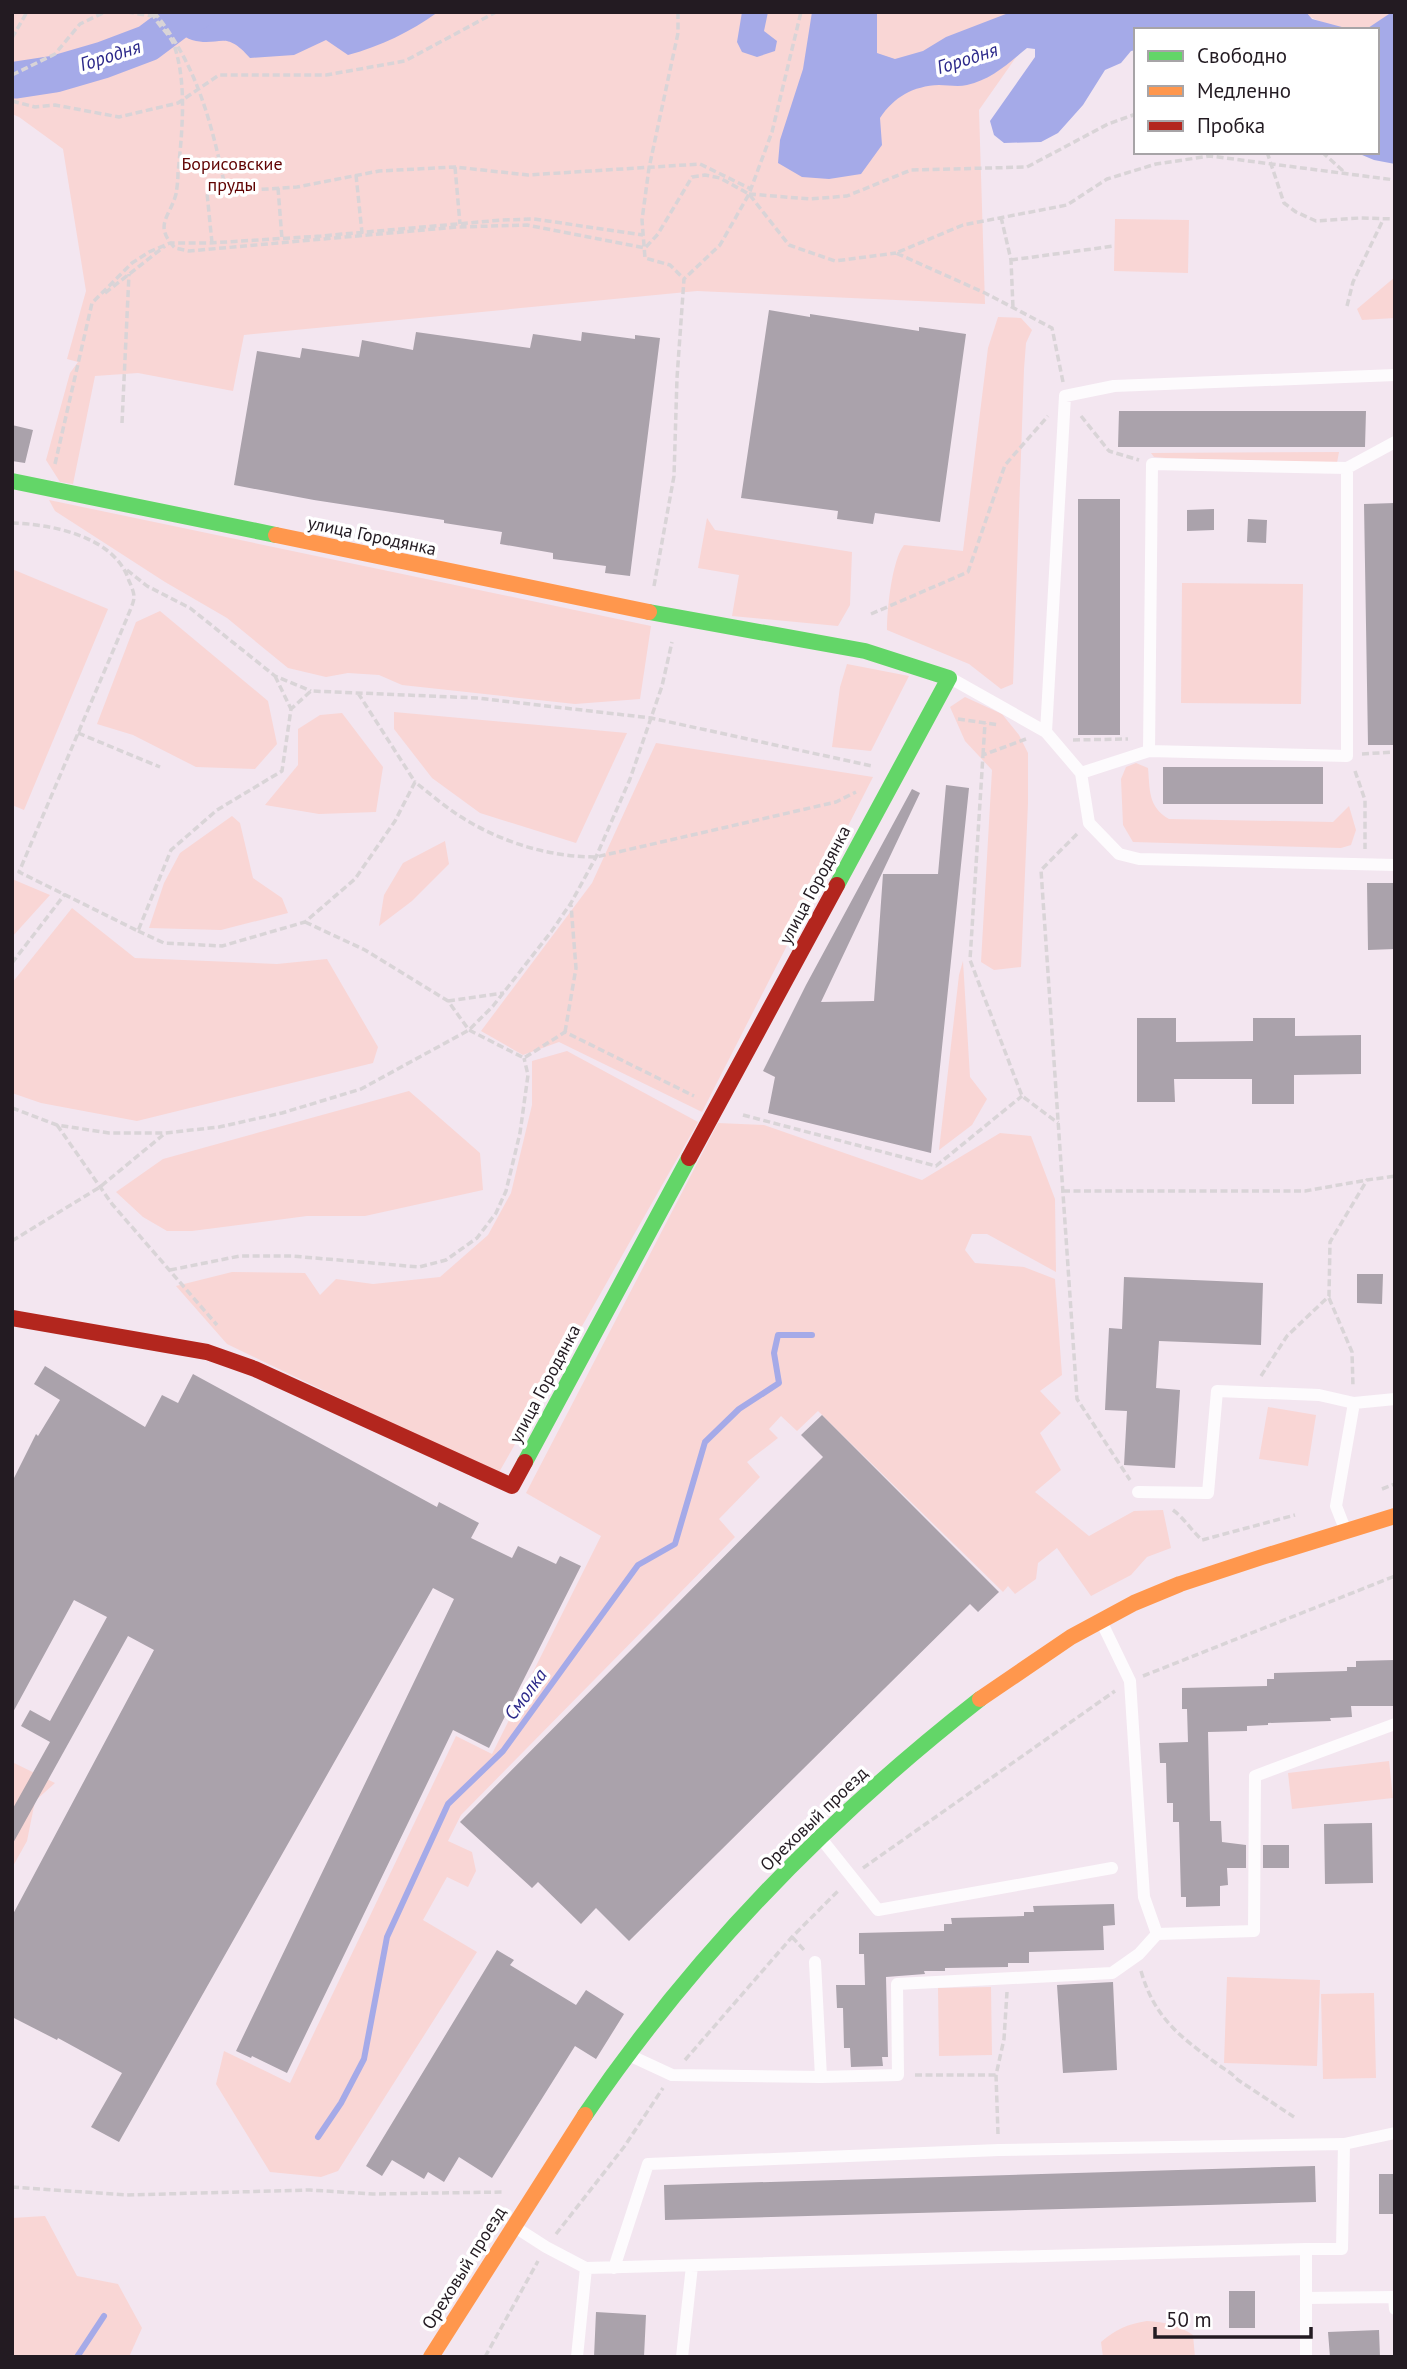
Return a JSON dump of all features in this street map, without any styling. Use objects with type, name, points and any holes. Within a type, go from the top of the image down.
[{"type":"street","name":"улица Городянка","points":[[12,481],[678,618],[865,651],[949,678],[512,1486],[255,1369],[207,1352],[12,1318]]},
{"type":"street","name":"Ореховый проезд","points":[[431,2357],[479,2283],[512,2225],[627,2054],[709,1954],[858,1801],[976,1703],[1060,1644],[1123,1608],[1192,1580],[1345,1529],[1395,1516]]},
{"type":"lane","points":[[1050,736],[1065,396],[1114,386],[1395,375]]},
{"type":"lane","points":[[1149,745],[1152,464],[1347,468],[1395,442]]},
{"type":"lane","points":[[1081,774],[1149,745],[1347,756],[1347,468]]},
{"type":"lane","points":[[949,678],[1050,736],[1081,774],[1089,823],[1119,854],[1139,859],[1395,864]]},
{"type":"lane","points":[[1138,1492],[1208,1493],[1217,1391],[1319,1395],[1354,1403],[1395,1399]]},
{"type":"lane","points":[[1345,1529],[1336,1506],[1354,1403]]},
{"type":"lane","points":[[1101,1620],[1130,1681],[1144,1897],[1157,1934]]},
{"type":"lane","points":[[627,2054],[672,2075],[898,2075],[897,1984],[1112,1973],[1139,1954],[1157,1934],[1254,1931],[1255,1776],[1395,1724]]},
{"type":"lane","points":[[820,1838],[878,1910],[1112,1868]]},
{"type":"lane","points":[[815,1962],[821,2077]]},
{"type":"lane","points":[[614,2268],[648,2164],[999,2150],[1345,2144],[1395,2133]]},
{"type":"lane","points":[[512,2225],[586,2268],[1342,2249],[1345,2144]]},
{"type":"lane","points":[[1306,2249],[1306,2357]]},
{"type":"lane","points":[[682,2357],[692,2266]]},
{"type":"lane","points":[[577,2357],[586,2268]]},
{"type":"lane","points":[[1306,2298],[1394,2297],[1395,2309]]},
{"type":"path","points":[[12,38],[27,12]]},
{"type":"path","points":[[12,75],[55,54],[80,23],[105,12]]},
{"type":"path","points":[[127,12],[153,13],[181,50],[200,90],[226,191]]},
{"type":"path","points":[[12,101],[35,107],[55,104],[119,117],[182,100],[219,75],[326,75],[405,61],[496,12]]},
{"type":"path","points":[[678,12],[678,33],[649,168],[642,220],[645,258],[670,265],[684,279]]},
{"type":"path","points":[[649,612],[674,476],[684,279],[720,245],[749,194],[772,132],[801,12]]},
{"type":"path","points":[[176,45],[182,100],[175,196],[165,215],[164,230],[175,248],[189,251],[457,227],[527,225],[645,248]]},
{"type":"path","points":[[749,194],[810,199],[846,195],[911,170],[1027,167],[1108,124],[1134,115]]},
{"type":"path","points":[[1268,154],[1284,203],[1296,212],[1316,221],[1395,218]]},
{"type":"path","points":[[1324,154],[1343,174]]},
{"type":"path","points":[[645,248],[658,234],[692,177],[720,177],[749,194],[789,245],[835,261],[896,253],[963,225],[1067,205],[1107,178],[1156,164],[1210,156],[1395,180]]},
{"type":"path","points":[[212,243],[207,193],[297,187],[379,171],[455,167],[528,176],[700,164],[751,189]]},
{"type":"path","points":[[455,167],[460,223]]},
{"type":"path","points":[[356,176],[362,233]]},
{"type":"path","points":[[278,188],[282,239]]},
{"type":"path","points":[[1001,217],[1011,260],[1013,308]]},
{"type":"path","points":[[50,489],[92,303],[132,263],[170,243],[282,239],[534,219],[643,235]]},
{"type":"path","points":[[1347,306],[1353,282],[1383,219]]},
{"type":"path","points":[[92,303],[170,243]]},
{"type":"path","points":[[1011,260],[1114,246]]},
{"type":"path","points":[[896,253],[1052,328],[1065,396],[1108,451],[1152,464]]},
{"type":"path","points":[[122,423],[129,274]]},
{"type":"path","points":[[872,614],[968,572],[1004,466],[1065,396]]},
{"type":"path","points":[[12,523],[40,524],[75,534],[106,548],[147,586],[190,608],[275,676],[311,691],[477,698],[651,718],[898,772]]},
{"type":"path","points":[[19,872],[127,618],[134,596],[126,569]]},
{"type":"path","points":[[12,1108],[57,1125],[109,1133],[165,1133],[219,1127],[282,1113],[361,1089],[469,1030],[505,993],[571,903],[596,857],[630,779],[662,686],[678,618]]},
{"type":"path","points":[[138,931],[171,850],[217,810],[282,771],[291,709],[275,676]]},
{"type":"path","points":[[291,709],[311,691]]},
{"type":"path","points":[[358,693],[415,782],[459,816],[523,848],[596,857],[836,802],[861,790]]},
{"type":"path","points":[[929,715],[1009,726]]},
{"type":"path","points":[[985,723],[970,960],[1022,1096],[1058,1123]]},
{"type":"path","points":[[78,733],[160,767]]},
{"type":"path","points":[[983,755],[1050,736],[1149,745]]},
{"type":"path","points":[[1364,865],[1365,800],[1347,756],[1395,752]]},
{"type":"path","points":[[12,869],[164,943],[222,946],[305,922],[355,879],[395,821],[415,782]]},
{"type":"path","points":[[1089,823],[1041,870],[1077,1399],[1138,1492]]},
{"type":"path","points":[[12,962],[65,894]]},
{"type":"path","points":[[524,1058],[565,1032],[576,968],[571,903]]},
{"type":"path","points":[[170,1270],[240,1256],[292,1255],[419,1267],[446,1260],[477,1238],[496,1213],[506,1192],[522,1122],[528,1074],[524,1058],[469,1030],[448,1001],[365,950],[305,922]]},
{"type":"path","points":[[448,1001],[505,993]]},
{"type":"path","points":[[565,1032],[716,1108],[936,1166],[1022,1096]]},
{"type":"path","points":[[57,1125],[112,1204],[221,1330]]},
{"type":"path","points":[[12,1241],[100,1187],[165,1133]]},
{"type":"path","points":[[1063,1192],[1305,1191],[1395,1176]]},
{"type":"path","points":[[1354,1403],[1352,1352],[1329,1296],[1330,1242],[1367,1180]]},
{"type":"path","points":[[1252,1391],[1287,1336],[1329,1296]]},
{"type":"path","points":[[1164,1493],[1171,1508],[1183,1517],[1185,1525],[1202,1540],[1227,1533]]},
{"type":"path","points":[[1139,1954],[1148,1994],[1163,2019],[1238,2080],[1294,2117]]},
{"type":"path","points":[[999,2150],[996,2075],[1004,2039],[1007,1978]]},
{"type":"path","points":[[898,2075],[996,2075]]},
{"type":"path","points":[[12,2187],[127,2195],[310,2190],[373,2194],[503,2192]]},
{"type":"green space","name":"Борисовские пруды","points":[[12,12],[1048,12],[979,110],[985,304],[697,291],[244,335],[233,391],[138,373],[95,376],[73,484],[60,482],[46,460],[70,373],[78,362],[67,359],[86,291],[63,149],[12,114]]},
{"type":"green space","points":[[1302,12],[1392,12],[1367,28],[1344,28],[1314,19]]},
{"type":"green space","points":[[1115,219],[1189,220],[1188,273],[1114,271]]},
{"type":"green space","points":[[1395,277],[1395,318],[1362,320],[1357,309]]},
{"type":"green space","points":[[998,317],[1021,318],[1032,330],[1026,343],[1024,369],[1013,684],[1001,689],[969,664],[887,630],[893,573],[904,545],[963,551],[988,348]]},
{"type":"green space","points":[[1339,452],[1337,463],[1166,458],[1154,457],[1151,453]]},
{"type":"green space","points":[[49,500],[651,626],[640,699],[575,704],[402,685],[379,675],[348,673],[326,677],[288,668],[227,618],[165,582],[55,511]]},
{"type":"green space","points":[[707,518],[715,530],[852,552],[850,605],[838,626],[732,616],[739,575],[698,568]]},
{"type":"green space","points":[[12,569],[108,609],[24,810],[12,805]]},
{"type":"green space","points":[[1182,583],[1303,584],[1301,704],[1181,703]]},
{"type":"green space","points":[[160,611],[268,701],[277,744],[255,769],[196,767],[133,735],[97,724],[136,622]]},
{"type":"green space","points":[[847,664],[909,676],[871,751],[832,747],[840,687]]},
{"type":"green space","points":[[965,697],[1002,714],[1019,735],[1028,753],[1021,967],[994,970],[981,962],[992,770],[965,741],[950,707]]},
{"type":"green space","points":[[394,712],[627,733],[576,843],[480,813],[432,778],[394,729]]},
{"type":"green space","points":[[342,713],[383,767],[376,812],[319,814],[265,805],[298,765],[298,729],[320,715]]},
{"type":"green space","points":[[656,743],[873,777],[702,1112],[559,1042],[523,1055],[481,1031],[592,883]]},
{"type":"green space","points":[[1136,763],[1148,768],[1154,803],[1169,819],[1333,822],[1349,806],[1356,830],[1351,845],[1341,848],[1133,842],[1123,825],[1121,779],[1126,767]]},
{"type":"green space","points":[[232,816],[240,823],[253,878],[282,898],[288,913],[221,930],[149,928],[164,883],[180,853]]},
{"type":"green space","points":[[445,841],[449,864],[412,901],[379,926],[384,895],[403,863]]},
{"type":"green space","points":[[12,879],[50,895],[12,937]]},
{"type":"green space","points":[[72,908],[135,958],[277,964],[327,959],[378,1047],[373,1063],[137,1121],[41,1103],[12,1093],[12,983]]},
{"type":"green space","points":[[963,961],[970,1077],[987,1099],[972,1125],[939,1150],[959,975]]},
{"type":"green space","points":[[567,1051],[698,1122],[498,1474],[227,1344],[176,1286],[232,1272],[305,1273],[320,1295],[336,1279],[373,1284],[440,1277],[488,1235],[511,1193],[532,1105],[532,1061]]},
{"type":"green space","points":[[409,1091],[480,1153],[483,1190],[365,1216],[307,1216],[192,1231],[167,1231],[143,1217],[116,1192],[163,1159]]},
{"type":"green space","points":[[718,1123],[764,1125],[922,1180],[1000,1133],[1031,1136],[1055,1199],[1056,1272],[987,1234],[972,1234],[965,1250],[975,1263],[1024,1267],[1055,1279],[1062,1375],[1040,1391],[1061,1413],[1040,1433],[1061,1470],[1035,1492],[1089,1536],[1134,1511],[1163,1510],[1171,1548],[1147,1557],[1131,1575],[1091,1596],[1057,1548],[1038,1563],[1036,1579],[1015,1594],[1008,1586],[1003,1592],[818,1411],[797,1431],[781,1416],[769,1429],[778,1438],[747,1462],[760,1477],[719,1519],[735,1537],[461,1815],[448,1841],[472,1852],[476,1871],[468,1887],[447,1877],[423,1920],[477,1952],[338,2171],[321,2177],[270,2172],[216,2084],[224,2051],[290,2083],[456,1736],[492,1754],[601,1536],[526,1493]]},
{"type":"green space","points":[[1268,1407],[1316,1415],[1308,1466],[1259,1459]]},
{"type":"green space","points":[[1389,1761],[1393,1798],[1292,1809],[1288,1773]]},
{"type":"green space","points":[[12,1762],[55,1783],[35,1801],[27,1841],[12,1868]]},
{"type":"green space","points":[[1227,1977],[1320,1980],[1317,2066],[1224,2063]]},
{"type":"green space","points":[[991,1987],[992,2055],[939,2056],[938,1988]]},
{"type":"green space","points":[[1374,1993],[1376,2078],[1323,2079],[1321,1994]]},
{"type":"green space","points":[[45,2216],[77,2276],[118,2284],[142,2328],[129,2357],[12,2357],[12,2218]]},
{"type":"green space","points":[[1147,2321],[1171,2325],[1193,2335],[1195,2357],[1103,2357],[1101,2342],[1107,2337],[1122,2328]]},
{"type":"water","points":[[174,12],[438,12],[395,38],[348,55],[326,40],[294,55],[250,58],[228,41],[201,42],[188,38],[169,15]]},
{"type":"water","points":[[742,12],[768,12],[764,31],[777,41],[775,51],[757,57],[742,52],[737,42]]},
{"type":"water","points":[[812,12],[877,12],[877,53],[895,59],[923,51],[946,37],[1011,12],[1306,12],[1312,19],[1346,28],[1134,28],[1134,50],[1121,63],[1105,70],[1083,105],[1058,133],[1041,142],[1004,143],[994,135],[990,121],[1035,57],[1035,49],[1027,48],[999,70],[976,83],[964,86],[939,85],[905,94],[891,104],[880,118],[882,145],[861,174],[829,179],[802,177],[778,163],[780,140],[803,69]]},
{"type":"water","points":[[1395,12],[1395,164],[1360,154],[1379,154],[1379,28],[1368,28]]},
{"type":"building","points":[[769,310],[919,331],[919,327],[966,334],[940,522],[875,513],[873,524],[837,519],[838,511],[741,498]]},
{"type":"building","points":[[416,332],[530,348],[533,334],[581,341],[582,332],[635,339],[635,335],[660,338],[630,576],[605,573],[606,566],[553,559],[553,553],[500,544],[502,532],[234,485],[257,351],[300,358],[302,348],[359,357],[362,340],[413,350]]},
{"type":"building","points":[[1119,411],[1366,411],[1365,447],[1118,447]]},
{"type":"building","points":[[12,425],[33,430],[25,463],[12,461]]},
{"type":"building","points":[[1078,499],[1120,499],[1120,735],[1078,735]]},
{"type":"building","points":[[1395,503],[1395,745],[1368,745],[1364,504]]},
{"type":"building","points":[[1214,509],[1214,530],[1187,531],[1187,510]]},
{"type":"building","points":[[1248,519],[1267,520],[1266,543],[1247,542]]},
{"type":"building","points":[[1163,767],[1323,767],[1323,804],[1163,804]]},
{"type":"building","points":[[946,785],[969,788],[931,1153],[768,1113],[775,1077],[763,1071],[806,985],[912,789],[920,793],[821,1002],[874,1001],[883,874],[938,874]]},
{"type":"building","points":[[1367,883],[1395,883],[1395,949],[1368,950]]},
{"type":"building","points":[[1137,1018],[1176,1018],[1176,1042],[1253,1041],[1253,1018],[1295,1018],[1295,1036],[1361,1035],[1361,1074],[1294,1075],[1294,1104],[1252,1104],[1252,1079],[1174,1079],[1175,1102],[1137,1102]]},
{"type":"building","points":[[1357,1274],[1383,1274],[1382,1304],[1357,1303]]},
{"type":"building","points":[[1124,1277],[1263,1283],[1261,1345],[1159,1341],[1156,1388],[1180,1390],[1175,1468],[1124,1465],[1127,1411],[1105,1410],[1109,1328],[1122,1329]]},
{"type":"building","points":[[45,1366],[145,1427],[162,1395],[178,1403],[193,1374],[437,1507],[439,1502],[479,1523],[471,1538],[512,1558],[518,1546],[556,1564],[560,1556],[581,1566],[489,1748],[453,1730],[287,2073],[236,2051],[454,1599],[433,1588],[119,2142],[91,2127],[122,2073],[58,2038],[57,2040],[12,2017],[12,1916],[154,1650],[128,1636],[12,1845],[12,1810],[50,1742],[21,1726],[30,1710],[50,1721],[107,1617],[74,1600],[12,1714],[12,1482],[36,1434],[38,1436],[60,1400],[34,1384]]},
{"type":"building","points":[[822,1415],[999,1592],[978,1612],[970,1604],[629,1941],[596,1908],[581,1924],[538,1882],[532,1888],[460,1822],[823,1457],[801,1435]]},
{"type":"building","points":[[1395,1660],[1395,1706],[1351,1706],[1352,1717],[1330,1718],[1331,1721],[1268,1723],[1247,1726],[1247,1731],[1208,1732],[1210,1821],[1221,1821],[1222,1842],[1246,1845],[1246,1868],[1227,1868],[1228,1885],[1220,1886],[1220,1906],[1186,1907],[1186,1897],[1181,1897],[1179,1822],[1173,1822],[1173,1803],[1167,1803],[1166,1763],[1160,1763],[1159,1743],[1188,1742],[1187,1709],[1182,1709],[1182,1688],[1267,1686],[1267,1679],[1274,1679],[1274,1673],[1347,1671],[1347,1667],[1356,1667],[1356,1661]]},
{"type":"building","points":[[1372,1823],[1373,1883],[1325,1884],[1324,1824]]},
{"type":"building","points":[[1263,1845],[1289,1845],[1289,1868],[1263,1868]]},
{"type":"building","points":[[1114,1904],[1115,1925],[1103,1926],[1104,1950],[1029,1952],[1029,1963],[1008,1963],[1008,1967],[945,1968],[945,1971],[924,1971],[925,1974],[886,1977],[888,2057],[882,2057],[883,2066],[851,2067],[850,2048],[844,2048],[843,2008],[837,2008],[836,1985],[865,1985],[864,1954],[859,1954],[859,1933],[944,1931],[944,1924],[952,1924],[951,1918],[1024,1916],[1024,1912],[1034,1912],[1033,1906]]},
{"type":"building","points":[[497,1950],[514,1960],[510,1965],[576,2005],[586,1990],[624,2014],[596,2059],[575,2046],[492,2178],[459,2157],[444,2182],[428,2172],[424,2179],[392,2160],[382,2176],[366,2166]]},
{"type":"building","points":[[1113,1982],[1117,2070],[1063,2073],[1057,1985]]},
{"type":"building","points":[[1315,2166],[1316,2202],[665,2220],[664,2185]]},
{"type":"building","points":[[1379,2174],[1395,2174],[1395,2214],[1379,2214]]},
{"type":"building","points":[[1229,2291],[1255,2291],[1255,2328],[1229,2328]]},
{"type":"building","points":[[596,2312],[646,2315],[644,2357],[594,2357]]},
{"type":"building","points":[[1379,2330],[1380,2357],[1330,2357],[1328,2332]]},
{"type":"waterway","name":"Городня","points":[[16,80],[55,74],[103,60],[148,43],[176,22],[196,12]]},
{"type":"waterway","name":"Смолка","points":[[318,2137],[341,2103],[364,2059],[387,1937],[448,1804],[503,1751],[638,1565],[675,1544],[705,1442],[739,1409],[779,1383],[774,1353],[778,1335],[812,1335]]},
{"type":"waterway","name":"Смолка","points":[[77,2357],[104,2316]]},
{"type":"traffic: fast","points":[[12,481],[276,535]]},
{"type":"traffic: fast","points":[[649,612],[865,651],[949,678],[837,885]]},
{"type":"traffic: fast","points":[[525,1462],[689,1158]]},
{"type":"traffic: fast","points":[[585,2115],[671,2000],[766,1892],[870,1791],[980,1699]]},
{"type":"traffic: slow","points":[[276,535],[649,612]]},
{"type":"traffic: slow","points":[[980,1699],[1071,1637],[1134,1603],[1180,1584],[1395,1516]]},
{"type":"traffic: slow","points":[[431,2357],[585,2115]]},
{"type":"traffic: jam","points":[[689,1158],[837,885]]},
{"type":"traffic: jam","points":[[12,1318],[207,1352],[255,1369],[512,1486],[525,1462]]}]
